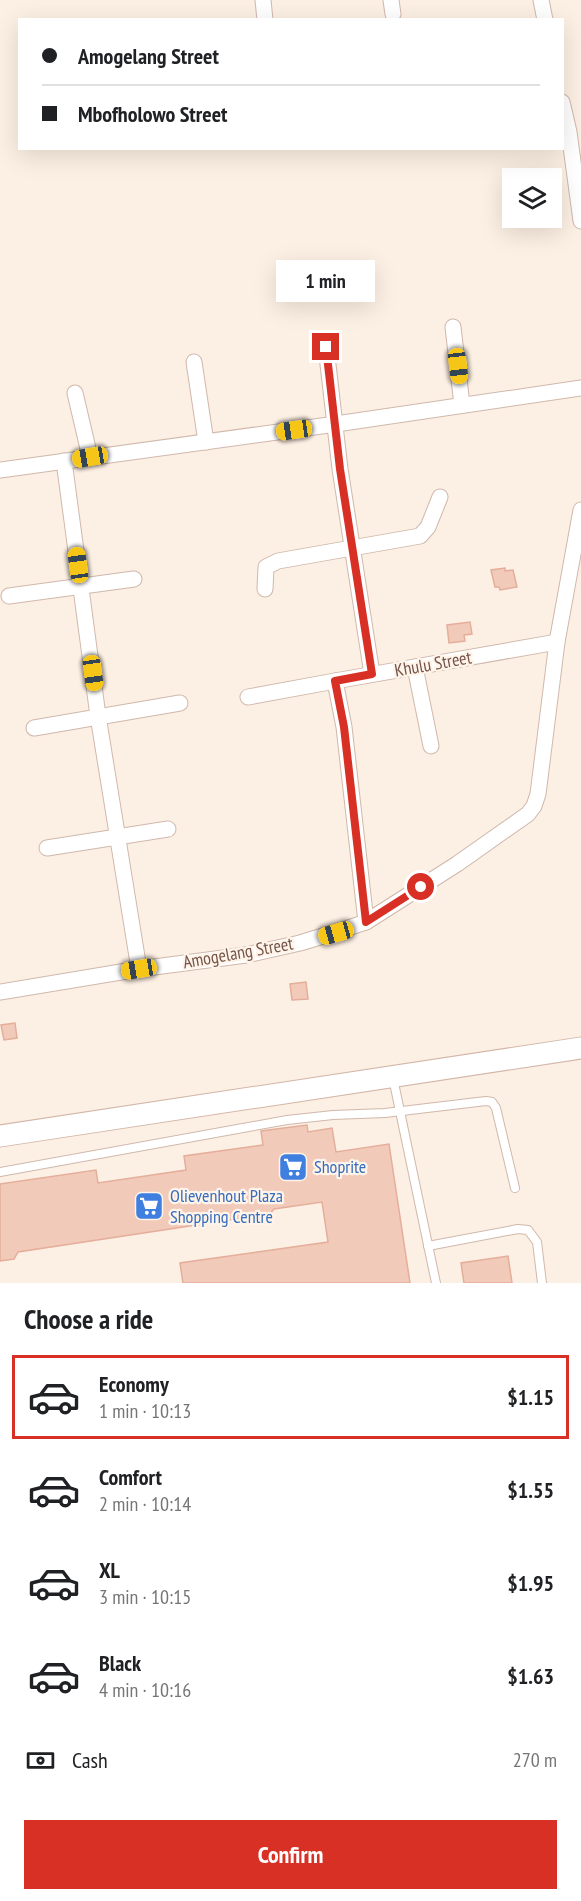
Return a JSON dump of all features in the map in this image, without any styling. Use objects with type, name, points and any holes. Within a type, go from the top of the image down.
[{"type":"street","points":[[263,0],[265,18]]},
{"type":"street","points":[[541,0],[545,18]]},
{"type":"street","points":[[564,109],[571,132],[581,221]]},
{"type":"street","points":[[453,327],[462,405]]},
{"type":"street","points":[[326,347],[352,549],[372,674]]},
{"type":"street","points":[[194,362],[206,442]]},
{"type":"street","points":[[0,470],[581,388]]},
{"type":"street","points":[[75,393],[90,457]]},
{"type":"street","points":[[64,461],[98,716],[139,969]]},
{"type":"street","points":[[265,589],[264,570],[269,564],[420,536],[428,527],[440,497]]},
{"type":"street","name":"Amogelang Street","points":[[0,992],[139,969],[246,955],[300,943],[366,922],[457,864],[528,814],[538,794],[557,642],[581,510]]},
{"type":"street","points":[[9,596],[134,579]]},
{"type":"street","name":"Khulu Street","points":[[248,697],[557,642]]},
{"type":"street","points":[[415,668],[431,746]]},
{"type":"street","points":[[335,681],[344,727],[366,922]]},
{"type":"street","points":[[34,728],[180,703]]},
{"type":"street","points":[[47,848],[168,829]]},
{"type":"street","points":[[0,1136],[581,1048]]},
{"type":"lane","points":[[393,1076],[436,1283]]},
{"type":"lane","points":[[0,1172],[287,1120],[400,1112],[486,1101],[492,1102],[496,1108],[515,1188]]},
{"type":"lane","points":[[428,1246],[518,1229],[528,1230],[537,1242],[542,1283]]},
{"type":"building","points":[[505,568],[505,571],[513,570],[517,587],[500,590],[499,587],[495,587],[491,570]]},
{"type":"building","points":[[470,622],[472,634],[464,635],[465,641],[449,643],[447,625]]},
{"type":"building","points":[[306,982],[308,999],[292,1000],[290,984]]},
{"type":"building","points":[[15,1023],[17,1038],[4,1040],[1,1025]]},
{"type":"building","name":"Olievenhout Plaza Shopping Centre","points":[[307,1125],[308,1132],[332,1128],[336,1152],[389,1144],[410,1283],[183,1283],[180,1263],[328,1242],[322,1202],[274,1209],[270,1214],[18,1252],[14,1259],[0,1261],[0,1184],[96,1170],[98,1183],[186,1170],[184,1156],[263,1145],[261,1131]]},
{"type":"building","points":[[508,1256],[512,1283],[464,1283],[461,1263]]},
{"type":"place","name":"Shoprite","points":[[293,1167]]},
{"type":"place","name":"Olievenhout Plaza Shopping Centre","points":[[149,1206]]},
{"type":"route","points":[[326,347],[340,469],[372,674],[335,681],[344,727],[366,922],[421,887]]}]
